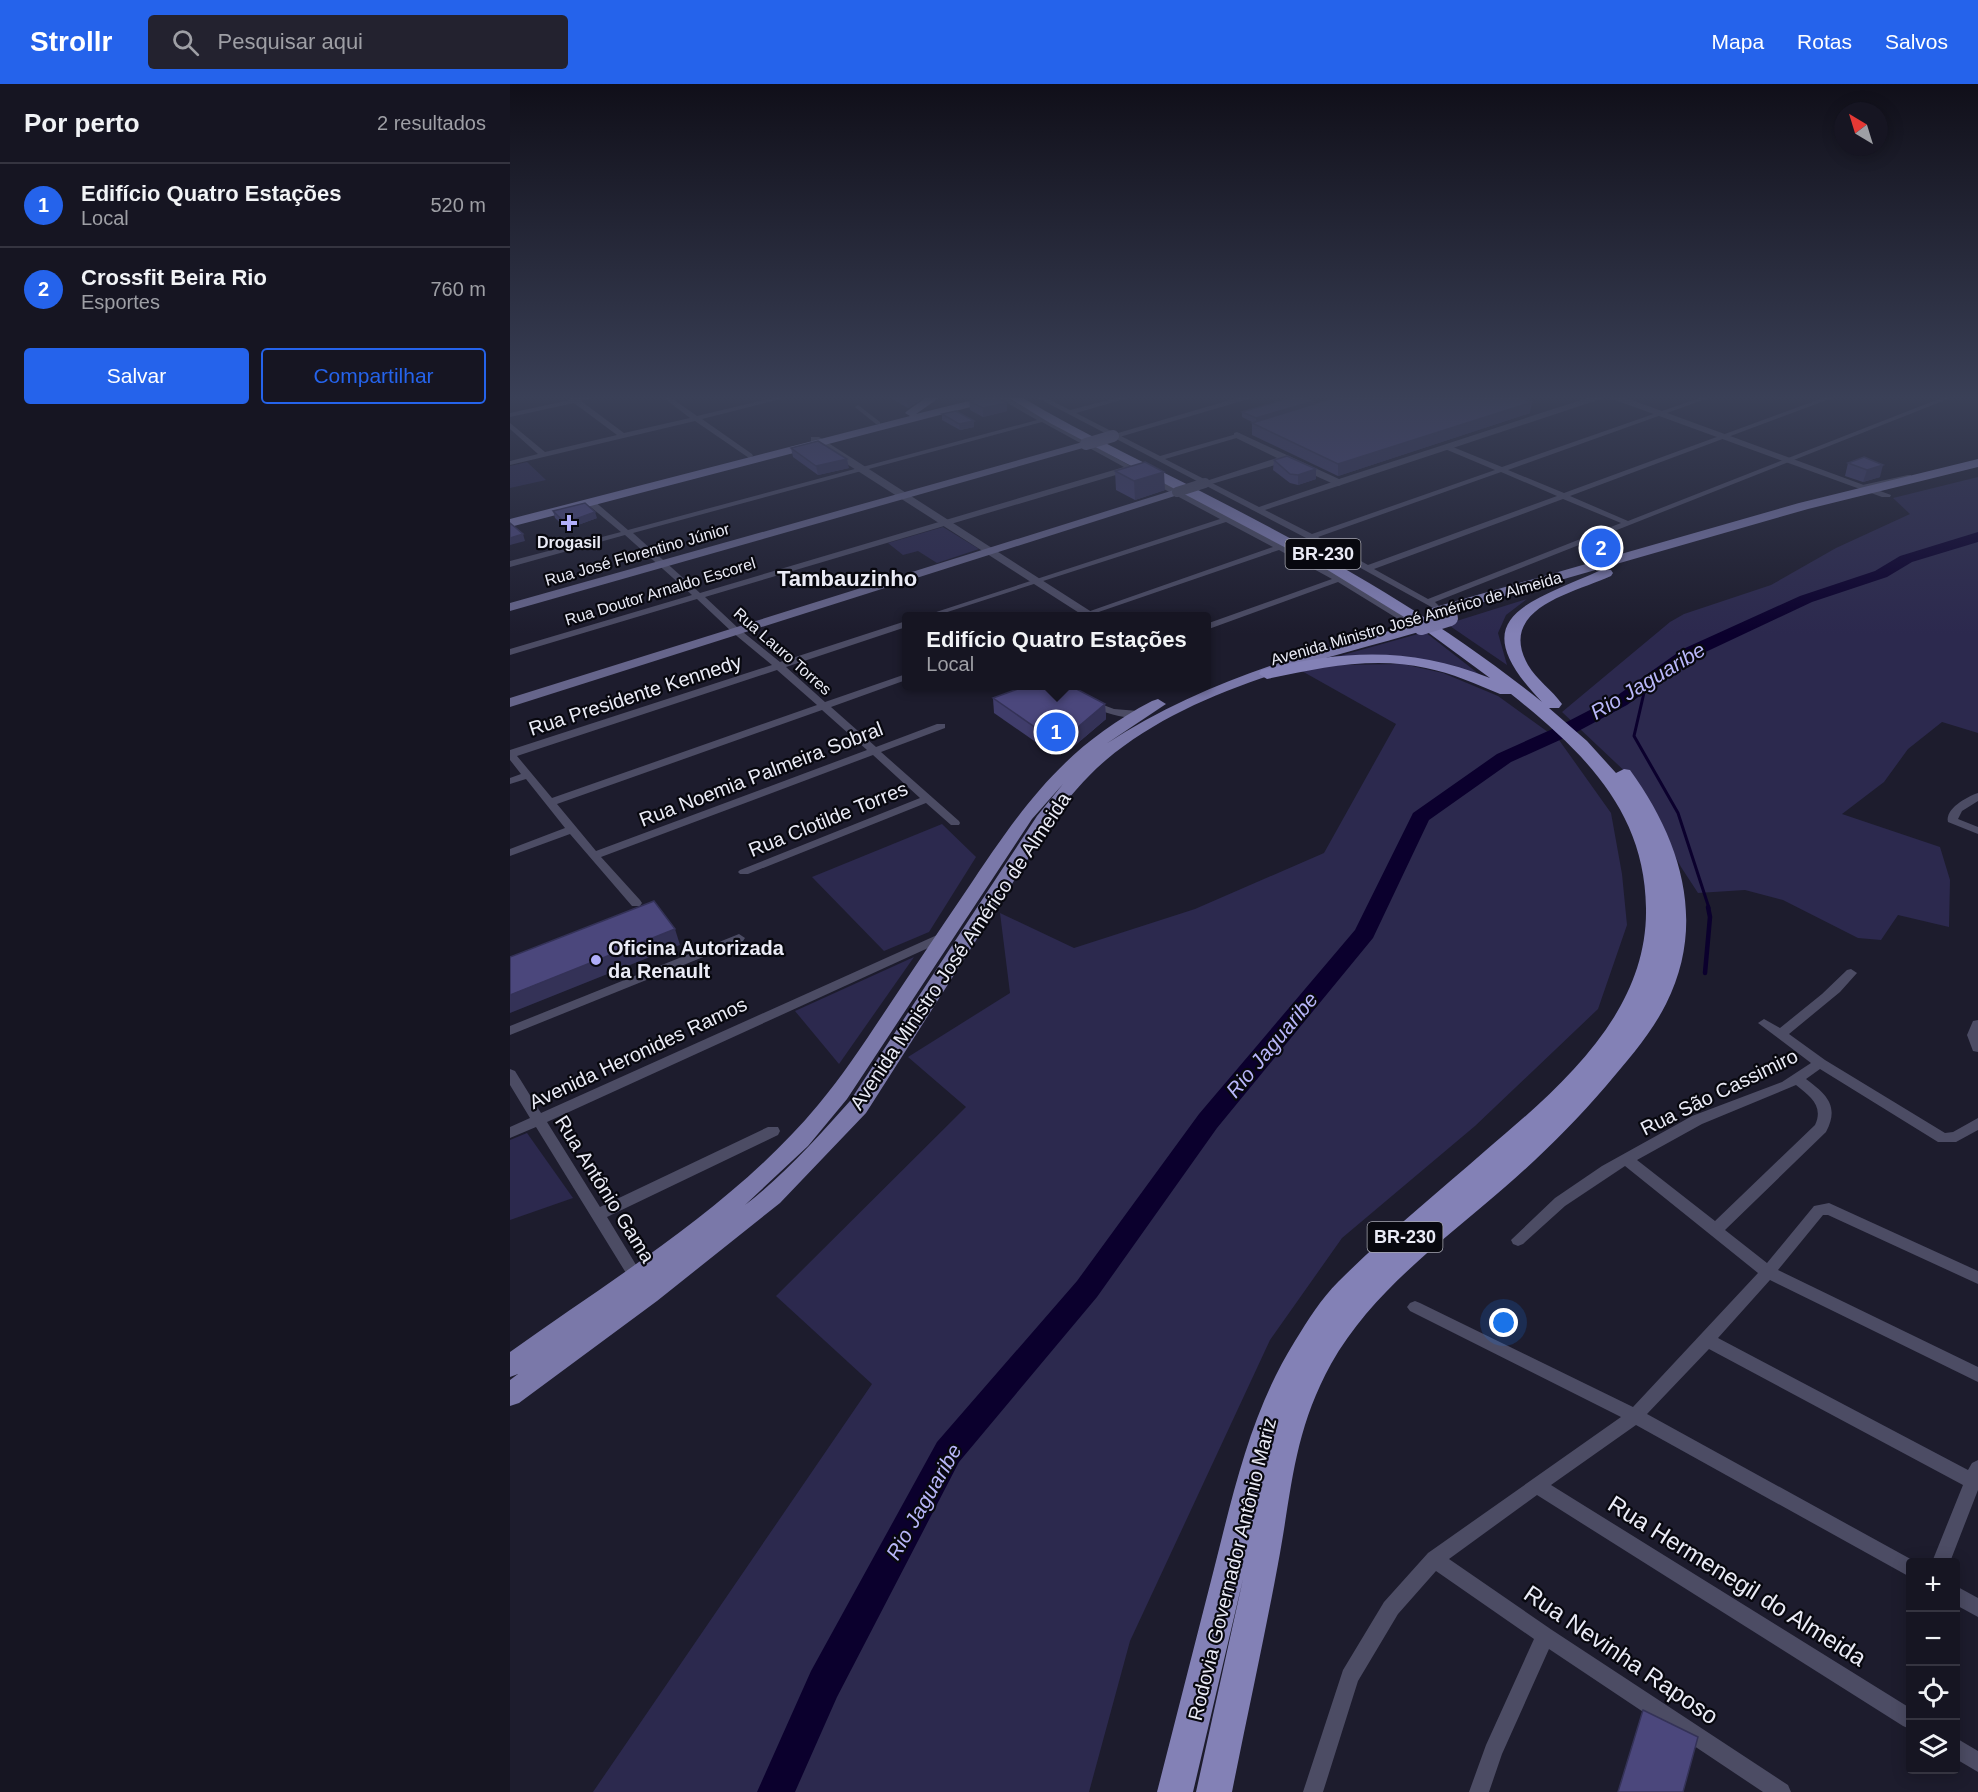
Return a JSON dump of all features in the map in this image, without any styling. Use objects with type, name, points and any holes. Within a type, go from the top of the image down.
[{"type":"highway","name":"Rodovia Governador Antônio Mariz","points":[[1149,475],[1377,592],[1443,633],[1526,698],[1556,712]]},
{"type":"highway","name":"Rodovia Governador Antônio Mariz","points":[[1174,475],[1406,598],[1556,712],[1626,777],[1642,799],[1671,860],[1675,886],[1674,938],[1666,982],[1640,1032],[1578,1102],[1502,1176],[1390,1272],[1333,1335],[1300,1398],[1278,1466],[1263,1559],[1214,1792]]},
{"type":"highway","points":[[1556,712],[1518,662],[1511,639],[1515,622],[1525,610],[1536,603],[1606,573]]},
{"type":"highway","points":[[1267,674],[1341,660],[1401,659],[1452,669],[1526,698]]},
{"type":"highway","name":"Rodovia Governador Antônio Mariz","points":[[1175,1792],[1267,1424],[1281,1390],[1306,1344],[1337,1302],[1375,1263],[1560,1100],[1608,1046],[1633,1005],[1650,968],[1658,905],[1656,877],[1648,851],[1625,800],[1597,762],[1587,743]]},
{"type":"main road","points":[[510,518],[677,475]]},
{"type":"main road","points":[[510,524],[692,475]]},
{"type":"main road","name":"Rua José Florentino Júnior","points":[[510,607],[976,475]]},
{"type":"main road","name":"Avenida Ministro José Américo de Almeida","points":[[1442,607],[1606,573],[1712,536],[1866,488],[1937,475]]},
{"type":"main road","points":[[1944,483],[1956,477],[1955,475]]},
{"type":"main road","name":"Avenida Ministro José Américo de Almeida","points":[[510,1366],[642,1286],[772,1197],[821,1148],[858,1107],[1046,816],[1080,775],[1106,751],[1144,726],[1180,707],[1412,622],[1442,607],[1712,536],[1944,483],[1970,475]]},
{"type":"main road","points":[[512,701],[1177,492]]},
{"type":"main road","name":"Avenida Ministro José Américo de Almeida","points":[[1211,682],[1412,622]]},
{"type":"main road","name":"Avenida Ministro José Américo de Almeida","points":[[510,1395],[642,1286],[710,1222],[765,1175],[840,1094],[1025,816],[1047,789],[1095,743],[1115,719],[1138,714],[1190,690]]},
{"type":"street","points":[[510,564],[843,475]]},
{"type":"street","points":[[873,475],[1037,580],[1081,612]]},
{"type":"street","name":"Rua Doutor Arnaldo Escorel","points":[[510,652],[1107,475]]},
{"type":"street","points":[[1143,475],[1281,547],[1412,622]]},
{"type":"street","points":[[1189,475],[1442,607],[1829,496],[1840,497]]},
{"type":"street","points":[[1177,492],[1232,475]]},
{"type":"street","points":[[1321,475],[1338,483]]},
{"type":"street","points":[[1258,510],[1363,475]]},
{"type":"street","points":[[1311,537],[1489,475]]},
{"type":"street","points":[[1513,475],[1626,523]]},
{"type":"street","points":[[1369,568],[1620,475]]},
{"type":"street","points":[[1442,607],[1626,523],[1749,475]]},
{"type":"street","points":[[1831,475],[1886,495]]},
{"type":"street","points":[[1866,488],[1915,475]]},
{"type":"street","points":[[1909,476],[1925,478]]},
{"type":"street","name":"Rua Lauro Torres","points":[[590,502],[663,563],[735,630],[779,666],[955,823]]},
{"type":"street","points":[[940,612],[1227,519]]},
{"type":"street","points":[[1098,612],[1281,547]]},
{"type":"street","points":[[1211,625],[1339,579]]},
{"type":"street","name":"Rua Presidente Kennedy","points":[[511,753],[902,625]]},
{"type":"street","points":[[551,802],[902,679]]},
{"type":"street","points":[[1080,698],[1115,719]]},
{"type":"street","name":"Rua Noemia Palmeira Sobral","points":[[594,856],[940,726]]},
{"type":"street","points":[[511,753],[594,856],[636,903]]},
{"type":"street","points":[[510,781],[528,775]]},
{"type":"street","points":[[1978,796],[1953,814],[1952,820],[1978,831]]},
{"type":"street","name":"Rua Clotilde Torres","points":[[744,872],[926,799]]},
{"type":"street","points":[[510,852],[573,829]]},
{"type":"street","name":"Avenida Heronides Ramos","points":[[510,1133],[947,934]]},
{"type":"street","points":[[510,1030],[739,938]]},
{"type":"street","points":[[1780,1035],[1810,1008],[1837,989],[1851,974]]},
{"type":"street","points":[[1764,1023],[1820,1063],[1943,1138],[1956,1137],[1978,1123]]},
{"type":"street","points":[[1978,1024],[1973,1035],[1978,1048]]},
{"type":"street","name":"Rua São Cassimiro","points":[[1518,1240],[1560,1202],[1587,1182],[1697,1120],[1787,1085],[1820,1063]]},
{"type":"street","name":"Rua Antônio Gama","points":[[510,1074],[642,1286]]},
{"type":"street","points":[[1715,1230],[1813,1135],[1827,1118],[1827,1111],[1822,1102],[1797,1079]]},
{"type":"street","points":[[598,1215],[773,1131]]},
{"type":"street","points":[[1627,1160],[1768,1272],[1978,1375]]},
{"type":"street","points":[[1313,1792],[1350,1677],[1391,1608],[1434,1559],[1635,1416],[1768,1272],[1819,1210],[1829,1209],[1978,1278]]},
{"type":"street","points":[[1415,1307],[1635,1416],[1906,1566]]},
{"type":"street","points":[[1707,1340],[1975,1474],[1943,1558]]},
{"type":"street","name":"Rua Hermenegil do Almeida","points":[[1536,1485],[1906,1716]]},
{"type":"street","name":"Rua Nevinha Raposo","points":[[1434,1559],[1781,1792]]},
{"type":"street","points":[[1960,1597],[1978,1608]]},
{"type":"street","points":[[1479,1792],[1493,1752],[1545,1635]]},
{"type":"street","points":[[1960,1751],[1978,1762]]},
{"type":"shaded area","points":[[510,475],[540,475],[546,480],[510,488]]},
{"type":"shaded area","points":[[1978,477],[1978,733],[1942,722],[1908,749],[1884,782],[1842,814],[1940,847],[1950,880],[1949,927],[1898,915],[1881,940],[1858,938],[1783,900],[1745,890],[1698,893],[1681,867],[1633,779],[1562,712],[1670,622],[1684,614],[1771,585],[1836,548],[1910,514],[1893,498]]},
{"type":"shaded area","points":[[943,527],[979,549],[937,563],[918,551],[903,555],[888,543]]},
{"type":"shaded area","points":[[1527,599],[1506,615],[1498,633],[1507,665],[1447,624]]},
{"type":"shaded area","points":[[1425,632],[1484,678],[1411,657],[1325,660]]},
{"type":"shaded area","points":[[1403,664],[1443,673],[1498,696],[1559,740],[1611,813],[1622,874],[1627,925],[1598,1009],[1475,1126],[1342,1238],[1270,1340],[1130,1641],[1089,1792],[593,1792],[872,1384],[776,1296],[966,1107],[908,1057],[1010,993],[1000,913],[1074,948],[1195,909],[1324,853],[1396,724],[1300,670],[1332,665]]},
{"type":"shaded area","points":[[942,824],[976,857],[929,932],[884,951],[812,877]]},
{"type":"shaded area","points":[[914,957],[839,1064],[795,1011]]},
{"type":"shaded area","points":[[527,1133],[573,1198],[510,1220],[510,1140]]},
{"type":"building","points":[[1122,475],[1155,475],[1134,481]]},
{"type":"building","points":[[585,503],[595,512],[565,523],[553,511]]},
{"type":"building","points":[[510,523],[523,534],[510,538]]},
{"type":"building","points":[[1015,690],[1079,690],[1105,704],[1065,738],[1039,730],[993,698]]},
{"type":"building","points":[[654,901],[675,929],[510,995],[510,957]]},
{"type":"building","points":[[1643,1710],[1698,1737],[1683,1792],[1618,1792]]},
{"type":"waterway","name":"Rio Jaguaribe","points":[[776,1792],[824,1684],[948,1452],[1087,1289],[1208,1121],[1365,933],[1420,817],[1504,758],[1564,731],[1621,701],[1689,653],[1806,599],[1881,574],[1906,559],[1978,537]]},
{"type":"waterway","points":[[1646,684],[1634,736],[1678,813],[1709,908]]},
{"type":"waterway","points":[[1705,973],[1710,917],[1708,907]]},
{"type":"place","name":"Drogasil","points":[[569,523]]},
{"type":"place","name":"Crossfit Beira Rio","points":[[1601,548]]},
{"type":"place","name":"Edifício Quatro Estações","points":[[1056,732]]},
{"type":"place","name":"Oficina Autorizada da Renault","points":[[596,960]]},
{"type":"district","name":"Tambauzinho","points":[[847,578]]}]
